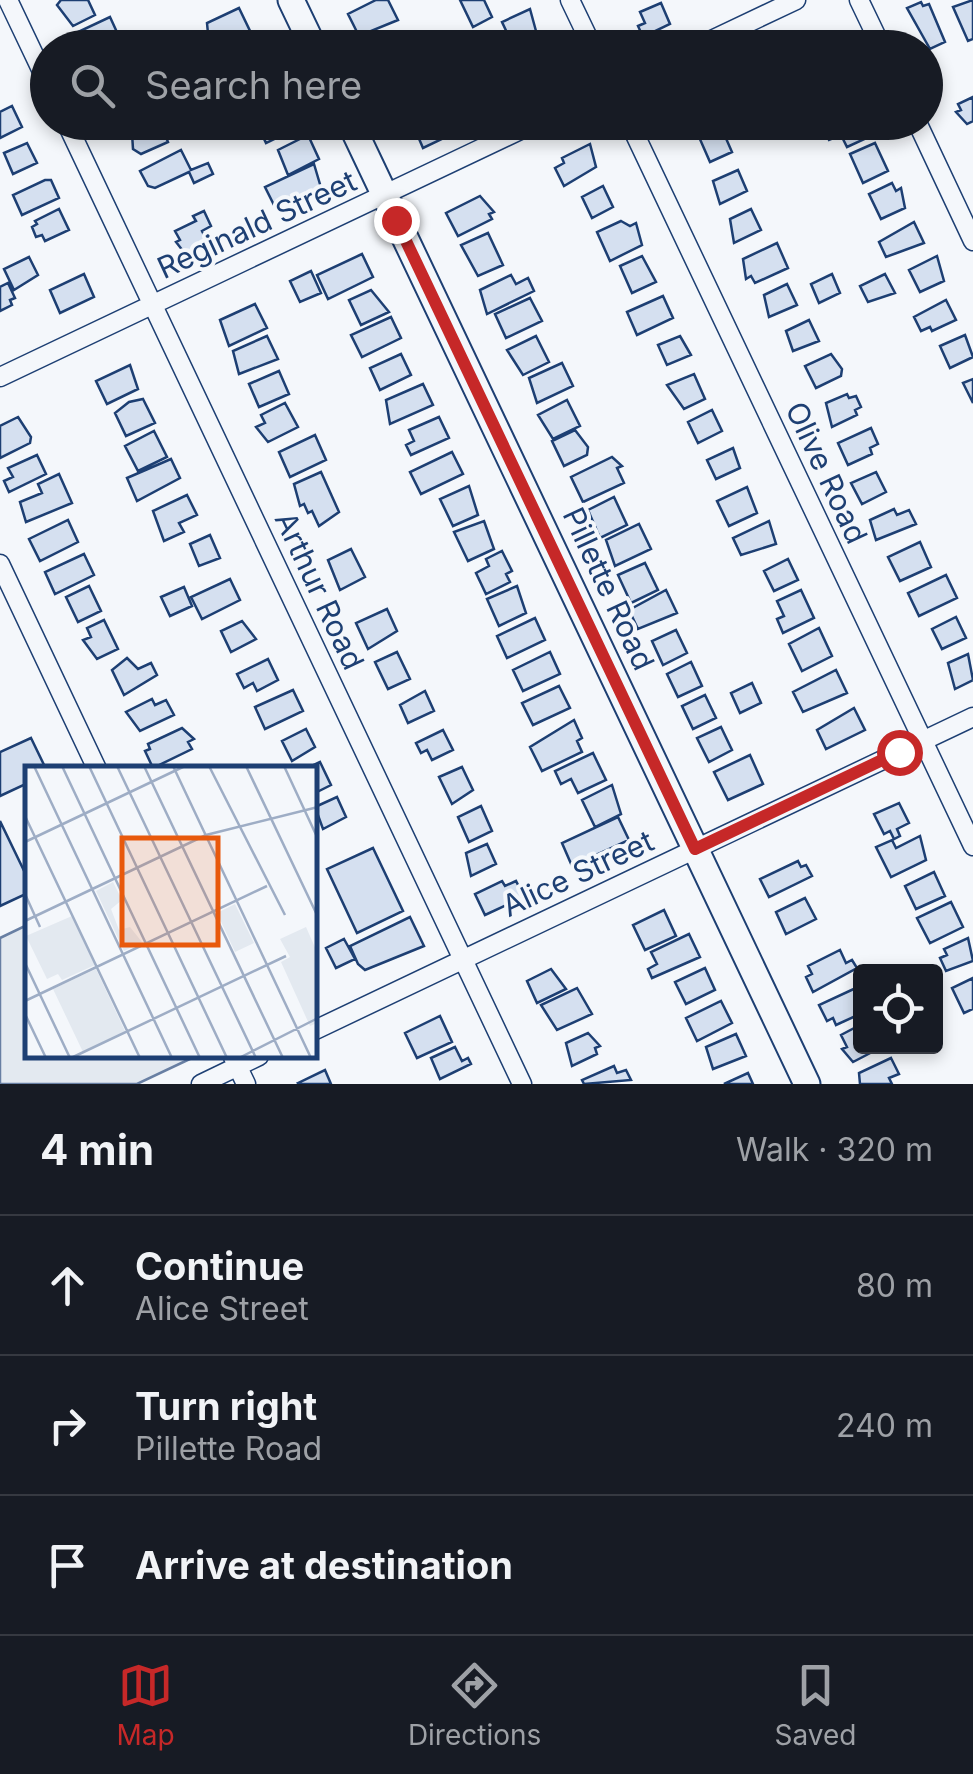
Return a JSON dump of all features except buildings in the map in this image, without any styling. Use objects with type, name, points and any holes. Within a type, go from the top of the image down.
[{"type":"street","points":[[8,0],[30,46]]},
{"type":"street","points":[[292,0],[306,30]]},
{"type":"street","points":[[570,0],[584,30]]},
{"type":"street","points":[[734,30],[796,0]]},
{"type":"street","points":[[859,0],[873,30]]},
{"type":"street","name":"Arthur Road","points":[[74,140],[522,1084]]},
{"type":"street","name":"Pillette Road","points":[[358,140],[807,1084]]},
{"type":"street","name":"Reginald Street","points":[[0,378],[500,140]]},
{"type":"street","name":"Olive Road","points":[[638,140],[973,846]]},
{"type":"street","points":[[925,140],[973,241]]},
{"type":"street","points":[[0,564],[96,766]]},
{"type":"street","name":"Alice Street","points":[[318,1029],[973,717]]},
{"type":"street","points":[[201,1084],[239,1069]]},
{"type":"shaded area","points":[[25,926],[25,1059],[190,1059],[137,1084],[0,1084],[0,938]]},
{"type":"route","points":[[396,220],[695,849],[899,752]]}]
